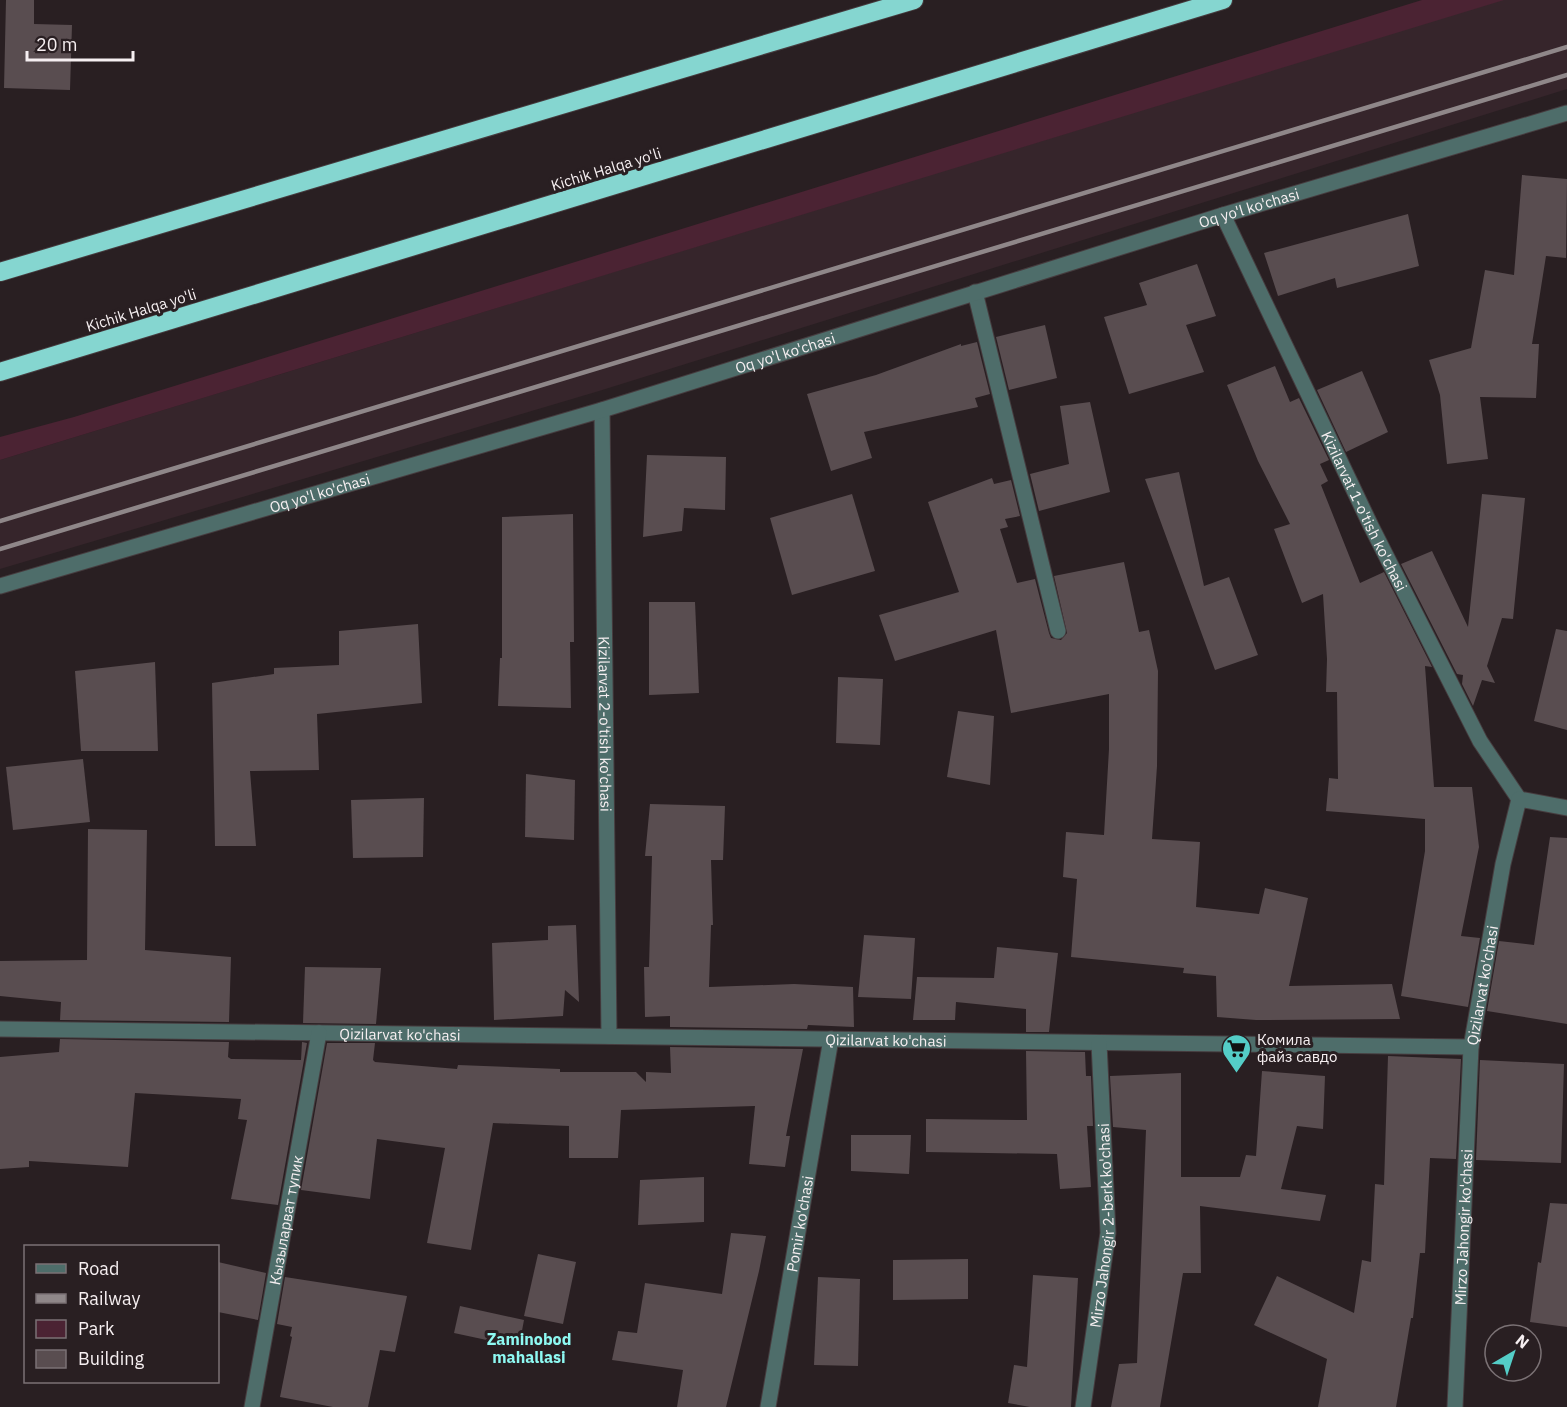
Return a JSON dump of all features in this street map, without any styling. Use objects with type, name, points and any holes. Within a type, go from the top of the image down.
[{"type":"highway","points":[[0,272],[914,0]]},
{"type":"highway","name":"Kichik Halqa yo'li","points":[[0,372],[1223,0]]},
{"type":"street","name":"Oq yo'l ko'chasi","points":[[0,586],[602,410],[1223,215],[1567,113]]},
{"type":"street","name":"Kizilarvat 1-o'tish ko'chasi","points":[[1223,215],[1371,526],[1480,741],[1519,799]]},
{"type":"street","points":[[975,292],[1058,631]]},
{"type":"street","name":"Kizilarvat 2-o'tish ko'chasi","points":[[602,410],[609,1036]]},
{"type":"street","points":[[1519,799],[1567,808]]},
{"type":"street","name":"Qizilarvat ko'chasi","points":[[0,1029],[1471,1047],[1503,864],[1519,799]]},
{"type":"street","name":"Кызыларват тупик","points":[[252,1407],[320,1033]]},
{"type":"street","name":"Pomir ko'chasi","points":[[768,1407],[831,1039]]},
{"type":"street","name":"Mirzo Jahongir 2-berk ko'chasi","points":[[1083,1407],[1108,1233],[1099,1043]]},
{"type":"street","name":"Mirzo Jahongir ko'chasi","points":[[1455,1407],[1471,1047]]},
{"type":"shaded area","points":[[1501,0],[1567,0],[1567,89],[599,391],[0,569],[0,460]]},
{"type":"green space","points":[[1422,0],[1504,0],[0,460],[0,437],[74,417]]},
{"type":"building","points":[[6,0],[34,0],[34,24],[72,25],[70,90],[4,88]]},
{"type":"building","points":[[1522,175],[1567,179],[1566,258],[1546,256],[1532,344],[1539,344],[1536,398],[1480,397],[1488,459],[1447,464],[1440,395],[1429,360],[1471,348],[1485,270],[1514,275]]},
{"type":"building","points":[[1408,214],[1419,266],[1337,288],[1335,278],[1278,296],[1264,253]]},
{"type":"building","points":[[1197,264],[1216,316],[1186,325],[1204,372],[1129,394],[1104,317],[1147,305],[1139,283]]},
{"type":"building","points":[[1045,325],[1057,378],[1009,390],[996,337]]},
{"type":"building","points":[[977,342],[990,394],[975,398],[978,407],[864,432],[872,458],[831,471],[807,394],[876,375],[961,344],[961,346]]},
{"type":"building","points":[[1275,366],[1290,402],[1299,398],[1329,460],[1320,464],[1328,481],[1321,485],[1360,583],[1384,572],[1432,667],[1425,666],[1434,787],[1472,787],[1479,847],[1461,936],[1480,938],[1468,1007],[1401,996],[1425,851],[1425,819],[1326,811],[1329,778],[1338,779],[1337,692],[1326,692],[1327,659],[1323,594],[1302,603],[1274,529],[1290,524],[1258,461],[1227,385]]},
{"type":"building","points":[[1362,371],[1388,432],[1346,452],[1317,390]]},
{"type":"building","points":[[1090,402],[1110,492],[1039,511],[1030,474],[1069,464],[1060,406]]},
{"type":"building","points":[[647,455],[726,457],[725,510],[684,508],[682,531],[643,537]]},
{"type":"building","points":[[1179,472],[1204,586],[1229,577],[1258,655],[1215,670],[1145,479]]},
{"type":"building","points":[[992,478],[994,484],[1011,480],[1020,516],[1005,519],[1008,527],[1000,529],[1017,583],[1035,579],[1051,638],[1061,640],[1067,633],[1054,576],[1124,562],[1139,632],[1149,630],[1158,671],[1157,766],[1152,839],[1200,842],[1196,907],[1259,914],[1265,888],[1308,898],[1289,986],[1392,984],[1400,1019],[1256,1020],[1217,1017],[1216,976],[1183,973],[1184,968],[1071,957],[1077,879],[1063,877],[1066,832],[1104,835],[1109,749],[1109,694],[1011,713],[996,630],[895,661],[879,615],[959,592],[928,502]]},
{"type":"building","points":[[852,494],[875,571],[792,595],[770,518]]},
{"type":"building","points":[[1482,494],[1525,498],[1513,619],[1502,618],[1487,666],[1495,683],[1482,680],[1473,706],[1462,684],[1463,675],[1457,674],[1401,564],[1432,551],[1468,627]]},
{"type":"building","points":[[573,514],[574,642],[570,642],[571,708],[498,706],[500,658],[502,658],[502,517]]},
{"type":"building","points":[[649,602],[695,602],[699,693],[649,695]]},
{"type":"building","points":[[418,624],[422,703],[317,714],[319,770],[250,771],[256,846],[215,846],[212,683],[274,674],[274,668],[339,665],[339,631]]},
{"type":"building","points":[[1556,629],[1567,631],[1567,730],[1534,721]]},
{"type":"building","points":[[155,662],[158,751],[81,751],[75,671]]},
{"type":"building","points":[[838,677],[883,679],[880,745],[836,743]]},
{"type":"building","points":[[958,711],[994,716],[990,785],[947,777]]},
{"type":"building","points":[[83,759],[90,822],[13,830],[6,767]]},
{"type":"building","points":[[526,774],[575,780],[574,840],[525,837]]},
{"type":"building","points":[[424,798],[423,857],[353,858],[351,800]]},
{"type":"building","points":[[650,804],[725,806],[723,860],[711,860],[713,925],[711,925],[709,987],[794,984],[853,987],[854,1027],[808,1025],[807,1029],[670,1027],[670,1016],[645,1017],[644,967],[649,967],[652,856],[645,856]]},
{"type":"building","points":[[88,829],[147,830],[145,950],[231,957],[229,1022],[60,1020],[61,1002],[0,996],[0,961],[87,960]]},
{"type":"building","points":[[1550,837],[1567,838],[1567,1024],[1487,1011],[1499,941],[1534,945]]},
{"type":"building","points":[[576,925],[579,1002],[565,990],[563,1016],[494,1020],[492,943],[548,940],[548,926]]},
{"type":"building","points":[[864,935],[915,938],[911,999],[858,997]]},
{"type":"building","points":[[997,947],[1058,953],[1049,1032],[1026,1032],[1026,1009],[956,1002],[955,1020],[913,1020],[917,977],[994,978]]},
{"type":"building","points":[[305,967],[381,968],[376,1024],[303,1023]]},
{"type":"building","points":[[60,1039],[229,1042],[228,1057],[231,1059],[301,1060],[302,1042],[307,1043],[278,1205],[231,1199],[247,1120],[238,1119],[241,1099],[135,1093],[128,1167],[29,1161],[29,1167],[0,1169],[0,1057],[59,1052]]},
{"type":"building","points":[[327,1043],[375,1043],[373,1060],[375,1062],[457,1069],[458,1065],[560,1069],[560,1072],[636,1072],[646,1082],[646,1072],[671,1073],[670,1047],[803,1049],[786,1136],[790,1136],[785,1167],[749,1164],[755,1106],[621,1110],[618,1158],[569,1158],[569,1126],[493,1123],[471,1250],[427,1243],[445,1148],[377,1139],[370,1199],[301,1190]]},
{"type":"building","points":[[1026,1051],[1085,1052],[1086,1076],[1091,1076],[1093,1126],[1087,1126],[1091,1187],[1060,1189],[1057,1154],[926,1152],[926,1119],[1027,1120]]},
{"type":"building","points":[[1388,1056],[1461,1059],[1456,1159],[1430,1158],[1425,1253],[1420,1253],[1413,1318],[1411,1318],[1396,1407],[1318,1407],[1327,1359],[1254,1325],[1277,1276],[1354,1313],[1362,1260],[1371,1262],[1375,1184],[1384,1185]]},
{"type":"building","points":[[1480,1060],[1564,1064],[1561,1163],[1476,1160]]},
{"type":"building","points":[[1262,1071],[1325,1076],[1323,1129],[1297,1126],[1281,1189],[1326,1195],[1320,1221],[1200,1206],[1201,1273],[1183,1273],[1160,1407],[1111,1407],[1119,1364],[1137,1363],[1146,1130],[1113,1127],[1110,1076],[1181,1073],[1181,1177],[1240,1177],[1246,1155],[1256,1156]]},
{"type":"building","points":[[851,1135],[911,1135],[909,1174],[851,1171]]},
{"type":"building","points":[[704,1177],[704,1222],[638,1225],[640,1180]]},
{"type":"building","points":[[1550,1203],[1567,1204],[1567,1327],[1530,1322],[1538,1262],[1541,1263]]},
{"type":"building","points":[[731,1233],[766,1236],[726,1407],[677,1407],[683,1370],[612,1360],[618,1331],[637,1333],[645,1283],[722,1294]]},
{"type":"building","points":[[538,1254],[576,1262],[563,1324],[524,1316]]},
{"type":"building","points":[[968,1259],[968,1299],[893,1300],[893,1260]]},
{"type":"building","points":[[219,1262],[266,1273],[258,1320],[219,1312]]},
{"type":"building","points":[[1033,1275],[1078,1278],[1071,1407],[1030,1407],[1008,1403],[1014,1365],[1027,1367]]},
{"type":"building","points":[[285,1277],[407,1296],[395,1352],[380,1350],[368,1407],[333,1407],[280,1397],[292,1337],[290,1336],[292,1327],[277,1324]]},
{"type":"building","points":[[818,1277],[860,1279],[858,1366],[814,1365]]},
{"type":"building","points":[[460,1306],[524,1320],[519,1347],[454,1333]]},
{"type":"railway","points":[[0,521],[1567,47]]},
{"type":"railway","points":[[0,549],[1567,75]]},
{"type":"place","name":"Комила файз савдо","points":[[1236,1074]]},
{"type":"district","name":"Zaminobod mahallasi","points":[[529,1348]]}]
